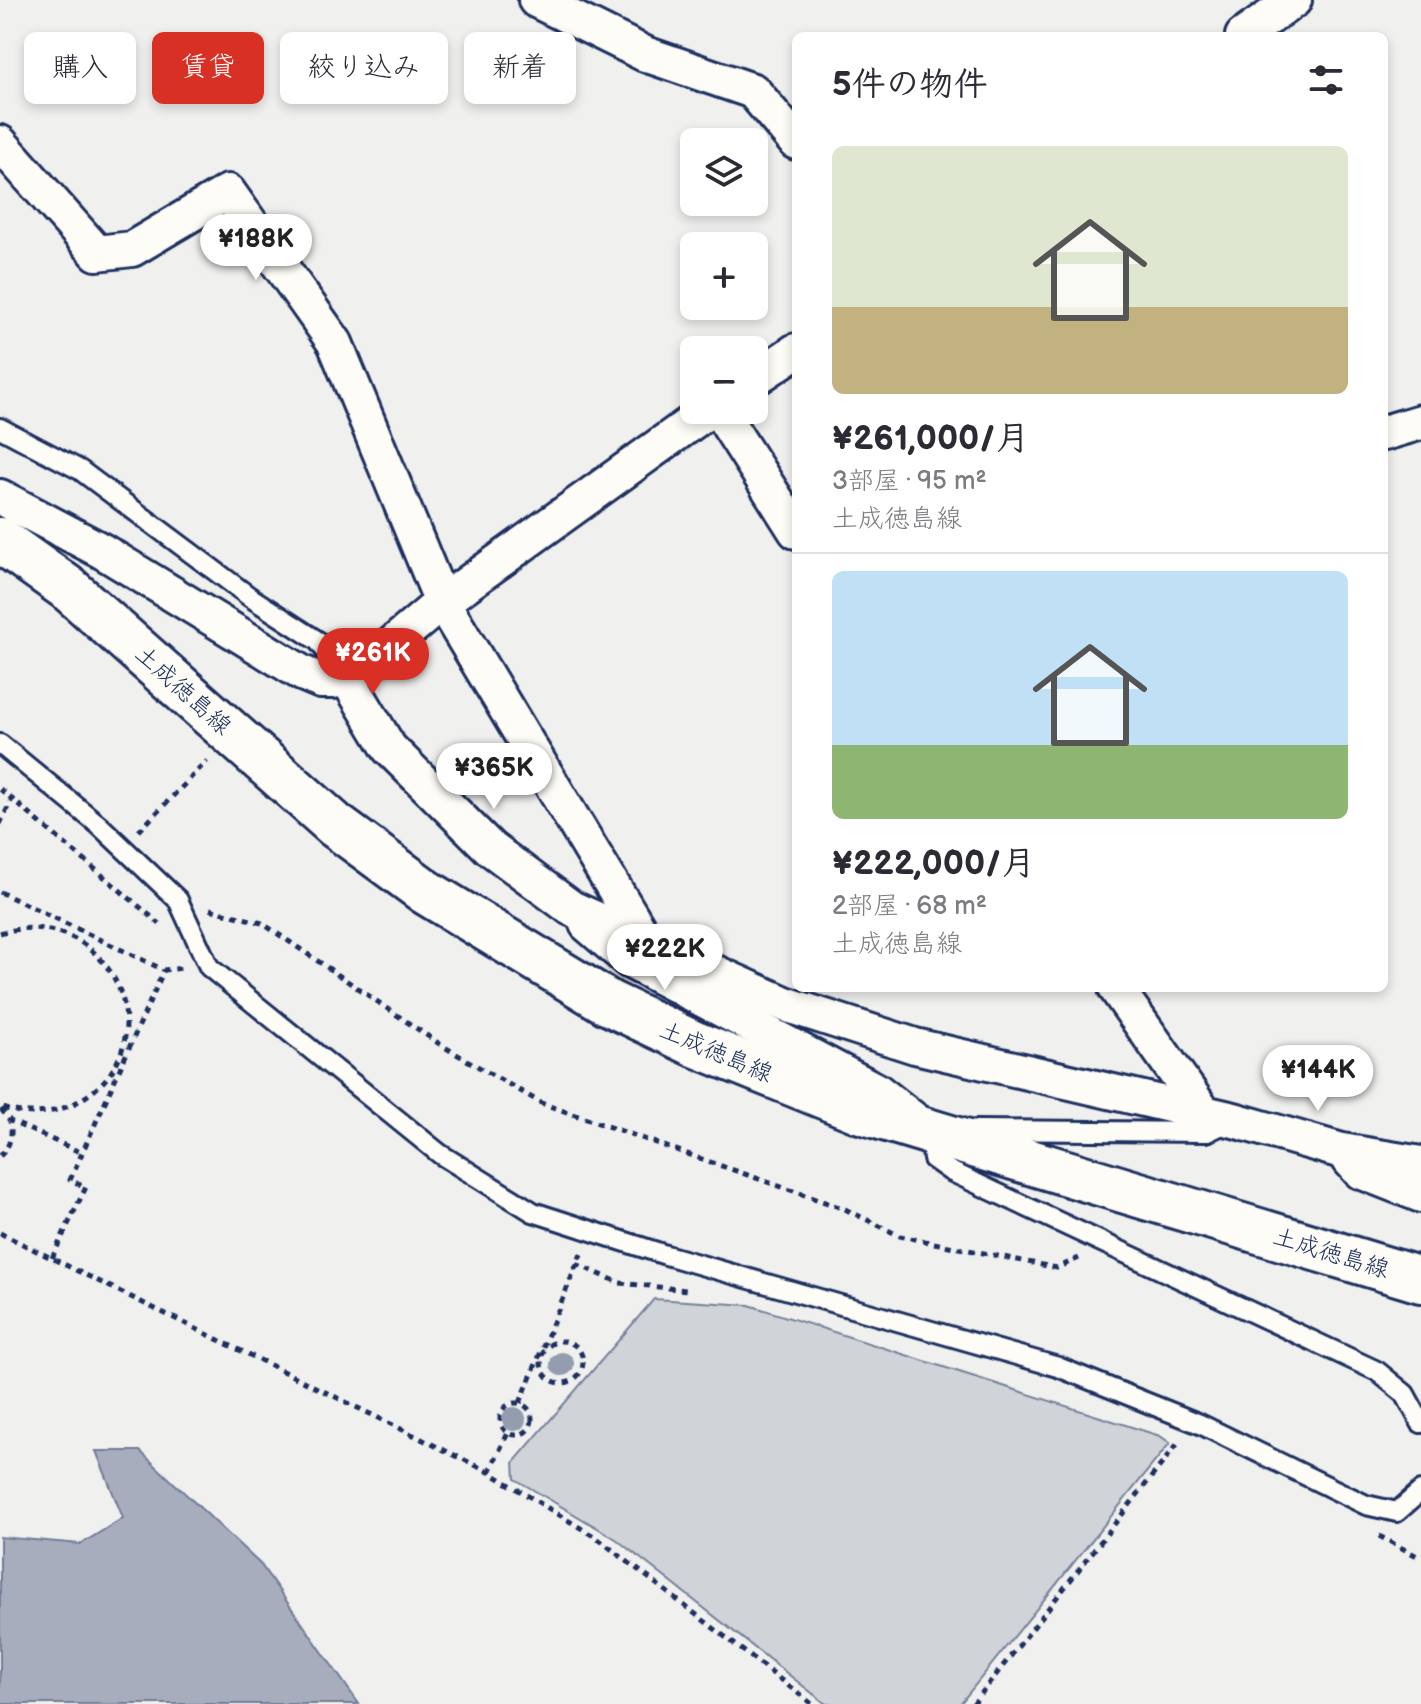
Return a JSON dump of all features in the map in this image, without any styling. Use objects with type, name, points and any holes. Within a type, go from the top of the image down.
[{"type":"main road","name":"土成徳島線","points":[[0,540],[69,589],[335,825],[426,892],[609,1003],[780,1079],[930,1133],[1421,1280]]},
{"type":"street","points":[[536,0],[645,54],[753,91],[792,137]]},
{"type":"street","points":[[1249,32],[1294,0]]},
{"type":"street","points":[[0,143],[97,253],[132,249],[228,192],[335,343],[442,602],[644,938]]},
{"type":"street","points":[[768,370],[792,354]]},
{"type":"street","points":[[0,497],[102,551],[302,673],[321,681],[347,678],[364,668],[442,602],[690,424]]},
{"type":"street","points":[[728,424],[792,525]]},
{"type":"street","points":[[347,678],[389,748],[490,848],[571,908],[630,961],[877,1091],[930,1133]]},
{"type":"street","points":[[571,908],[644,938],[785,1004],[840,1024],[915,1046],[1219,1116],[1342,1151],[1421,1164]]},
{"type":"street","points":[[1119,992],[1219,1116]]},
{"type":"street","points":[[1342,1151],[1360,1171],[1421,1195]]},
{"type":"lane","points":[[0,428],[80,470],[250,597],[318,641],[347,678]]},
{"type":"lane","points":[[0,744],[123,848],[178,900],[209,967],[440,1154],[533,1212],[1058,1367],[1200,1424],[1366,1505],[1397,1512],[1421,1491]]},
{"type":"lane","points":[[1219,1116],[1207,1132],[994,1129],[930,1133],[933,1159],[950,1171],[1377,1371],[1405,1394],[1421,1423]]},
{"type":"path","points":[[123,848],[232,734]]},
{"type":"path","points":[[0,789],[163,927]]},
{"type":"path","points":[[0,824],[12,799]]},
{"type":"path","points":[[0,892],[164,970],[209,967]]},
{"type":"path","points":[[178,900],[262,923],[441,1045],[541,1103],[845,1209],[900,1236],[1057,1268],[1108,1245]]},
{"type":"path","points":[[0,933],[35,927],[73,936],[103,960],[122,993],[125,1032],[124,1052],[101,1083],[70,1106],[33,1114],[0,1108]]},
{"type":"path","points":[[73,936],[77,929]]},
{"type":"path","points":[[52,1259],[86,1187],[70,1180],[124,1052],[164,970]]},
{"type":"path","points":[[0,1108],[10,1121],[12,1132],[8,1148],[0,1156]]},
{"type":"path","points":[[10,1121],[82,1153]]},
{"type":"path","points":[[520,1403],[590,1230]]},
{"type":"path","points":[[0,1233],[489,1472],[607,1545],[812,1704]]},
{"type":"path","points":[[576,1264],[620,1283],[693,1291]]},
{"type":"path","points":[[560,1341],[571,1342],[584,1360],[583,1371],[576,1380],[554,1382],[545,1375],[541,1353],[560,1341]]},
{"type":"path","points":[[520,1403],[529,1407],[532,1425],[517,1436],[508,1433],[502,1428],[501,1413],[506,1406],[520,1403]]},
{"type":"path","points":[[973,1704],[1182,1438],[1170,1432]]},
{"type":"path","points":[[489,1472],[508,1433]]},
{"type":"path","points":[[1365,1530],[1421,1558]]},
{"type":"shaded area","points":[[654,1299],[749,1305],[1160,1436],[1170,1443],[960,1704],[826,1704],[616,1539],[515,1479],[514,1462]]},
{"type":"water","points":[[96,1451],[140,1451],[261,1565],[359,1704],[0,1704],[0,1537],[81,1544],[123,1518]]}]
